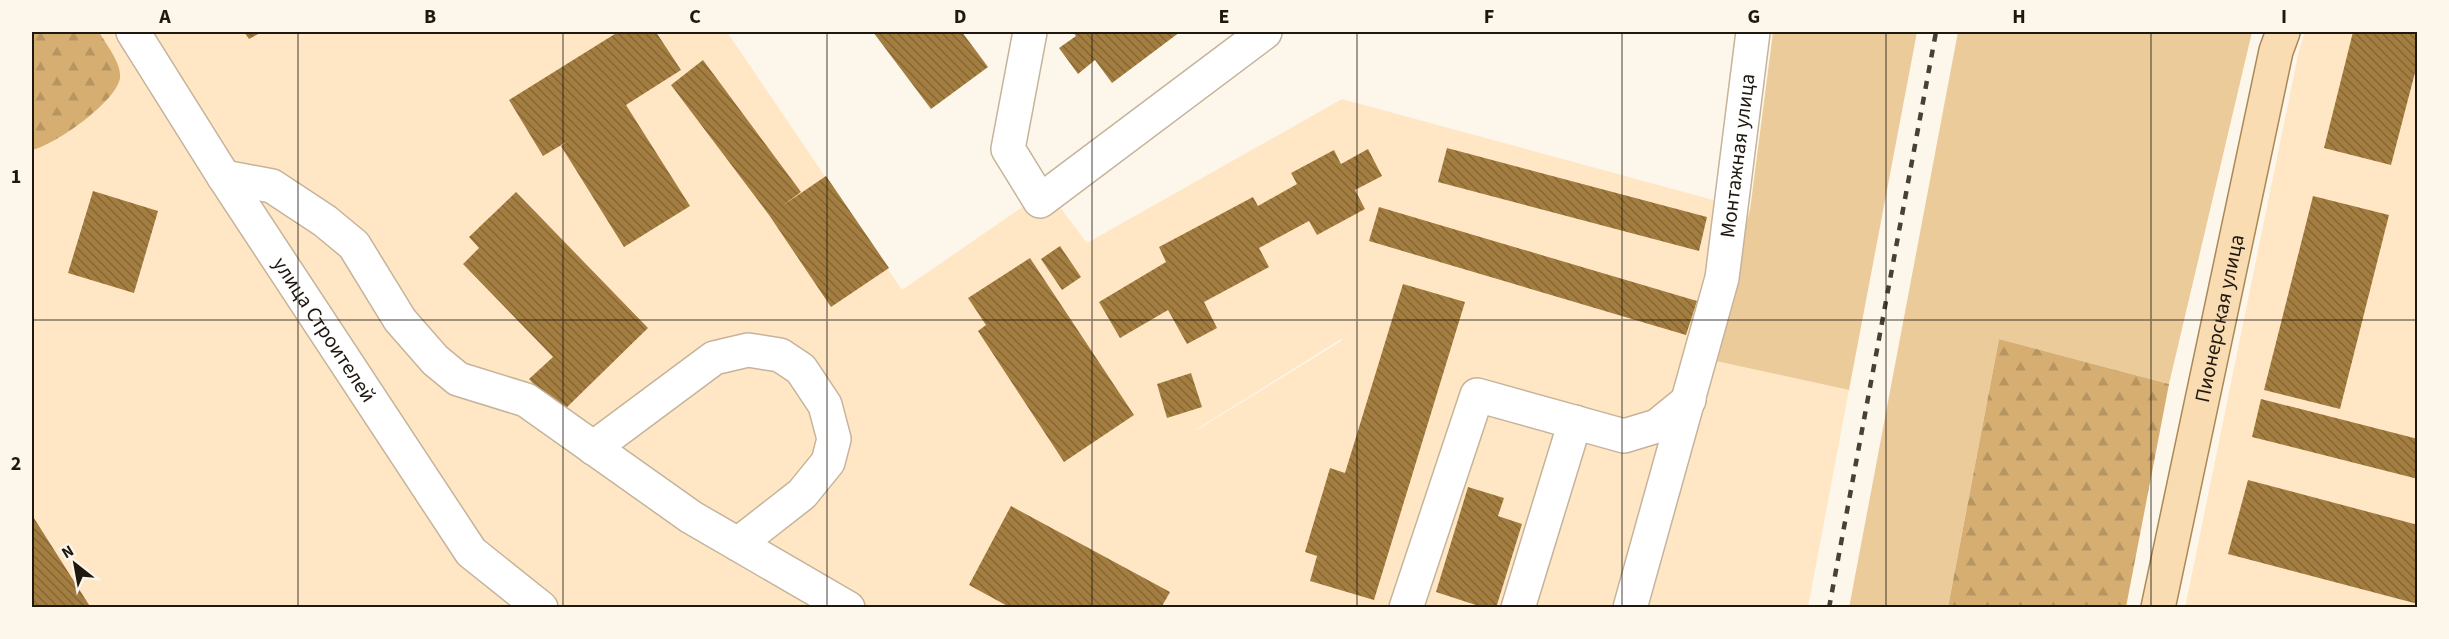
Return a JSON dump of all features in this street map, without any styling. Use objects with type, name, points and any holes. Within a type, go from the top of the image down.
[{"type":"main road","name":"Пионерская улица","points":[[2158,608],[2274,62],[2283,32]]},
{"type":"street","name":"улица Строителей","points":[[133,32],[224,177],[471,552],[541,608]]},
{"type":"street","points":[[1030,32],[1008,149],[1040,201],[1265,32]]},
{"type":"street","name":"Монтажная улица","points":[[1630,608],[1722,278],[1754,32]]},
{"type":"street","points":[[224,177],[272,186],[326,221],[354,245],[400,320],[435,360],[458,378],[525,400],[691,517],[848,608]]},
{"type":"street","points":[[593,448],[714,358],[748,350],[780,355],[801,369],[825,405],[834,440],[828,462],[802,494],[738,544]]},
{"type":"street","points":[[1407,608],[1477,395],[1624,436],[1657,426],[1689,400]]},
{"type":"street","points":[[1518,608],[1575,422]]},
{"type":"shaded area","points":[[32,32],[727,32],[902,290],[1047,190],[1087,243],[1342,99],[1750,210],[1711,360],[1849,390],[1808,607],[32,607]],"holes":[[[1341,339],[1341,341],[1197,430]]]},
{"type":"shaded area","points":[[1773,32],[1917,32],[1849,390],[1711,360],[1750,210]]},
{"type":"shaded area","points":[[1958,32],[2252,32],[2169,384],[1999,339],[1948,607],[1849,608]]},
{"type":"shaded area","points":[[2305,32],[2417,32],[2417,607],[2185,608],[2299,50]]},
{"type":"green space","points":[[32,32],[99,32],[116,60],[120,78],[108,99],[83,121],[55,140],[32,150]]},
{"type":"green space","points":[[1999,339],[2169,384],[2126,607],[1948,607]]},
{"type":"building","points":[[244,32],[262,32],[249,39]]},
{"type":"building","points":[[618,32],[656,32],[681,70],[626,105],[690,206],[624,247],[561,146],[568,141],[543,156],[509,100]]},
{"type":"building","points":[[873,32],[962,32],[988,67],[931,109]]},
{"type":"building","points":[[1073,32],[1180,32],[1112,83],[1095,60],[1078,74],[1059,48],[1076,36]]},
{"type":"building","points":[[2353,32],[2418,32],[2418,61],[2391,165],[2324,148]]},
{"type":"building","points":[[703,60],[801,192],[782,206],[826,176],[889,268],[831,307],[769,215],[671,85]]},
{"type":"building","points":[[1447,148],[1707,217],[1699,251],[1438,182]]},
{"type":"building","points":[[1368,149],[1382,176],[1355,190],[1365,209],[1317,235],[1309,221],[1259,248],[1269,267],[1204,302],[1217,328],[1187,344],[1168,310],[1120,338],[1099,302],[1166,262],[1159,247],[1253,197],[1258,206],[1297,184],[1291,173],[1334,150],[1341,164]]},
{"type":"building","points":[[93,191],[158,211],[134,293],[68,273]]},
{"type":"building","points":[[516,192],[648,328],[561,413],[529,379],[553,357],[463,264],[479,248],[469,237]]},
{"type":"building","points":[[2313,196],[2389,215],[2340,409],[2264,390]]},
{"type":"building","points":[[1379,207],[1697,301],[1686,335],[1369,241]]},
{"type":"building","points":[[1060,246],[1081,277],[1062,290],[1041,259]]},
{"type":"building","points":[[1030,258],[1134,415],[1064,462],[978,331],[986,325],[968,298]]},
{"type":"building","points":[[1403,284],[1465,302],[1374,600],[1310,581],[1317,556],[1305,552],[1330,468],[1345,473]]},
{"type":"building","points":[[1191,373],[1202,407],[1167,418],[1157,384]]},
{"type":"building","points":[[2261,399],[2418,439],[2418,479],[2252,437]]},
{"type":"building","points":[[2248,480],[2418,525],[2418,604],[2228,554]]},
{"type":"building","points":[[1468,487],[1504,498],[1498,516],[1522,524],[1496,608],[1485,608],[1436,592]]},
{"type":"building","points":[[1011,506],[1170,592],[1161,608],[1011,608],[969,585]]},
{"type":"building","points":[[32,515],[91,608],[32,608]]},
{"type":"railway","points":[[1829,608],[1936,32]]}]
